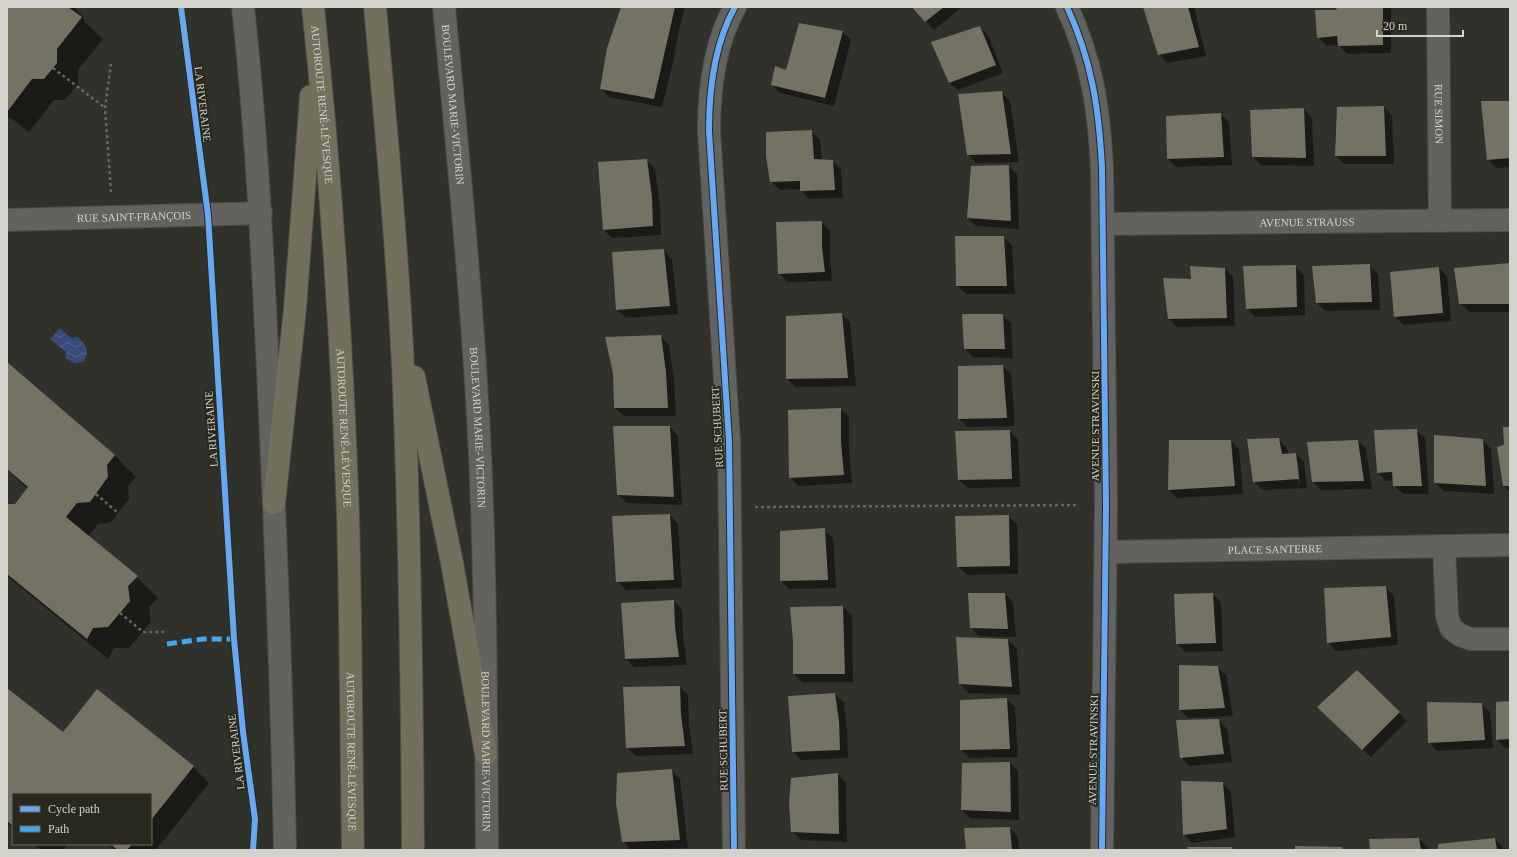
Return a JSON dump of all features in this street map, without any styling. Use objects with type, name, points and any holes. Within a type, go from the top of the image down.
[{"type":"highway","name":"AUTOROUTE RENÉ-LÉVESQUE","points":[[313,7],[325,128],[337,290],[348,515],[352,850]]},
{"type":"highway","points":[[375,7],[388,149],[399,305],[409,545],[413,850]]},
{"type":"highway","points":[[274,503],[295,308],[316,35]]},
{"type":"highway","points":[[399,305],[452,563],[486,754]]},
{"type":"street","points":[[243,7],[255,121],[261,213],[274,503],[285,850]]},
{"type":"street","name":"BOULEVARD MARIE-VICTORIN","points":[[444,7],[459,166],[477,394],[483,541],[487,850]]},
{"type":"street","name":"RUE SCHUBERT","points":[[734,850],[729,441],[709,132],[710,94],[714,68],[721,38],[735,7]]},
{"type":"street","name":"AVENUE STRAVINSKI","points":[[1067,7],[1080,39],[1094,85],[1100,137],[1103,224],[1106,552],[1102,850]]},
{"type":"street","name":"RUE SIMON","points":[[1438,7],[1440,221]]},
{"type":"street","name":"RUE SAINT-FRANÇOIS","points":[[7,220],[261,213]]},
{"type":"street","name":"AVENUE STRAUSS","points":[[1103,224],[1510,220]]},
{"type":"street","name":"PLACE SANTERRE","points":[[1106,552],[1510,545]]},
{"type":"street","points":[[1444,546],[1447,616],[1451,628],[1460,635],[1471,639],[1510,639]]},
{"type":"path","points":[[111,64],[105,108],[111,195]]},
{"type":"path","points":[[53,68],[105,108]]},
{"type":"path","points":[[96,494],[118,513]]},
{"type":"path","points":[[748,507],[1078,505]]},
{"type":"path","points":[[120,613],[143,632],[166,632]]},
{"type":"water","points":[[60,328],[71,338],[78,337],[85,346],[87,354],[83,362],[75,363],[65,358],[66,352],[50,339]]},
{"type":"building","points":[[7,7],[68,7],[82,17],[57,49],[57,63],[44,79],[32,79],[7,112]]},
{"type":"building","points":[[621,7],[675,7],[654,99],[600,89],[607,48]]},
{"type":"building","points":[[912,7],[944,7],[925,22]]},
{"type":"building","points":[[1143,7],[1188,7],[1199,47],[1158,55]]},
{"type":"building","points":[[1337,7],[1383,7],[1383,45],[1338,46],[1337,36],[1317,38],[1315,10],[1336,10]]},
{"type":"building","points":[[799,23],[843,31],[825,98],[771,85],[775,66],[786,70]]},
{"type":"building","points":[[980,26],[996,65],[949,83],[931,42]]},
{"type":"building","points":[[1002,91],[1011,154],[967,155],[958,94]]},
{"type":"building","points":[[1481,101],[1510,101],[1510,158],[1487,160]]},
{"type":"building","points":[[1384,106],[1386,156],[1335,156],[1337,107]]},
{"type":"building","points":[[1304,108],[1306,158],[1252,157],[1250,110]]},
{"type":"building","points":[[1221,113],[1224,157],[1167,159],[1166,116]]},
{"type":"building","points":[[812,130],[814,159],[833,160],[835,190],[800,191],[800,181],[770,182],[766,156],[766,132]]},
{"type":"building","points":[[647,159],[652,197],[653,226],[603,230],[598,162]]},
{"type":"building","points":[[1009,165],[1011,221],[967,218],[971,166]]},
{"type":"building","points":[[822,221],[822,247],[825,272],[778,274],[776,222]]},
{"type":"building","points":[[955,236],[1004,236],[1007,286],[956,286]]},
{"type":"building","points":[[664,249],[670,306],[616,310],[612,252]]},
{"type":"building","points":[[1510,263],[1510,304],[1459,304],[1454,268]]},
{"type":"building","points":[[1370,264],[1372,302],[1316,303],[1312,266]]},
{"type":"building","points":[[1296,265],[1297,307],[1246,309],[1243,266]]},
{"type":"building","points":[[1190,266],[1225,268],[1227,318],[1168,319],[1163,278],[1191,279]]},
{"type":"building","points":[[1439,267],[1443,313],[1394,317],[1390,272]]},
{"type":"building","points":[[842,313],[848,378],[786,379],[786,316]]},
{"type":"building","points":[[962,314],[1003,314],[1005,349],[964,349]]},
{"type":"building","points":[[661,335],[666,372],[668,408],[614,408],[613,373],[605,337]]},
{"type":"building","points":[[7,362],[115,455],[107,465],[108,477],[90,502],[77,503],[66,517],[138,576],[128,586],[130,601],[108,627],[93,628],[87,639],[7,574],[7,504],[15,504],[28,487],[7,469]]},
{"type":"building","points":[[1003,365],[1007,418],[958,419],[958,366]]},
{"type":"building","points":[[841,408],[841,442],[844,475],[789,478],[788,410]]},
{"type":"building","points":[[613,426],[670,426],[674,497],[617,495]]},
{"type":"building","points":[[1503,427],[1510,427],[1510,486],[1503,486],[1497,447],[1504,445]]},
{"type":"building","points":[[1417,429],[1422,486],[1393,486],[1392,472],[1377,473],[1374,430]]},
{"type":"building","points":[[1010,430],[1012,479],[958,480],[955,431]]},
{"type":"building","points":[[1434,435],[1483,439],[1486,486],[1434,483]]},
{"type":"building","points":[[1279,438],[1282,454],[1296,453],[1299,479],[1253,482],[1247,439]]},
{"type":"building","points":[[1169,440],[1231,440],[1235,486],[1168,490]]},
{"type":"building","points":[[1358,440],[1364,481],[1312,482],[1307,442]]},
{"type":"building","points":[[670,514],[674,580],[616,582],[612,516]]},
{"type":"building","points":[[1009,515],[1010,566],[957,567],[955,516]]},
{"type":"building","points":[[825,528],[828,580],[780,581],[780,531]]},
{"type":"building","points":[[1386,586],[1391,637],[1327,643],[1324,588]]},
{"type":"building","points":[[968,593],[1005,593],[1008,629],[970,628]]},
{"type":"building","points":[[1213,593],[1216,643],[1176,644],[1174,594]]},
{"type":"building","points":[[674,600],[675,627],[679,657],[625,659],[621,603]]},
{"type":"building","points":[[843,606],[845,674],[793,674],[793,641],[790,607]]},
{"type":"building","points":[[956,637],[1008,639],[1012,687],[959,684]]},
{"type":"building","points":[[1179,665],[1218,666],[1225,708],[1179,710]]},
{"type":"building","points":[[1357,670],[1400,712],[1362,750],[1317,707]]},
{"type":"building","points":[[680,686],[681,714],[685,746],[626,748],[623,687]]},
{"type":"building","points":[[7,688],[63,732],[97,689],[194,766],[152,819],[152,793],[12,793],[12,825],[7,821]]},
{"type":"building","points":[[835,693],[839,721],[840,750],[792,752],[788,696]]},
{"type":"building","points":[[1007,698],[1010,749],[960,750],[960,700]]},
{"type":"building","points":[[1510,701],[1510,739],[1496,740],[1496,702]]},
{"type":"building","points":[[1427,702],[1482,703],[1485,740],[1428,743]]},
{"type":"building","points":[[1219,719],[1224,754],[1180,758],[1176,720]]},
{"type":"building","points":[[1010,762],[1011,812],[961,810],[962,763]]},
{"type":"building","points":[[672,769],[680,840],[622,842],[616,803],[617,773]]},
{"type":"building","points":[[838,773],[839,834],[791,832],[789,803],[791,778]]},
{"type":"building","points":[[1181,781],[1223,782],[1227,829],[1183,835]]},
{"type":"building","points":[[1010,827],[1012,850],[966,850],[964,828]]},
{"type":"building","points":[[1419,838],[1421,850],[1370,850],[1369,839]]},
{"type":"building","points":[[1495,838],[1497,850],[1438,850],[1438,844]]},
{"type":"building","points":[[111,845],[131,845],[127,850],[118,850]]},
{"type":"building","points":[[1295,846],[1342,847],[1343,850],[1295,850]]},
{"type":"building","points":[[1187,847],[1232,847],[1233,850],[1188,850]]},
{"type":"marked path","points":[[167,644],[203,639],[234,639]]},
{"type":"cycle path","name":"LA RIVERAINE","points":[[181,7],[208,215],[234,639],[243,732],[255,819],[253,850]]},
{"type":"cycle path","points":[[734,850],[729,441],[709,131],[710,99],[714,67],[722,36],[735,7]]},
{"type":"cycle path","points":[[1067,7],[1083,47],[1093,86],[1099,126],[1102,168],[1106,505],[1102,850]]}]
